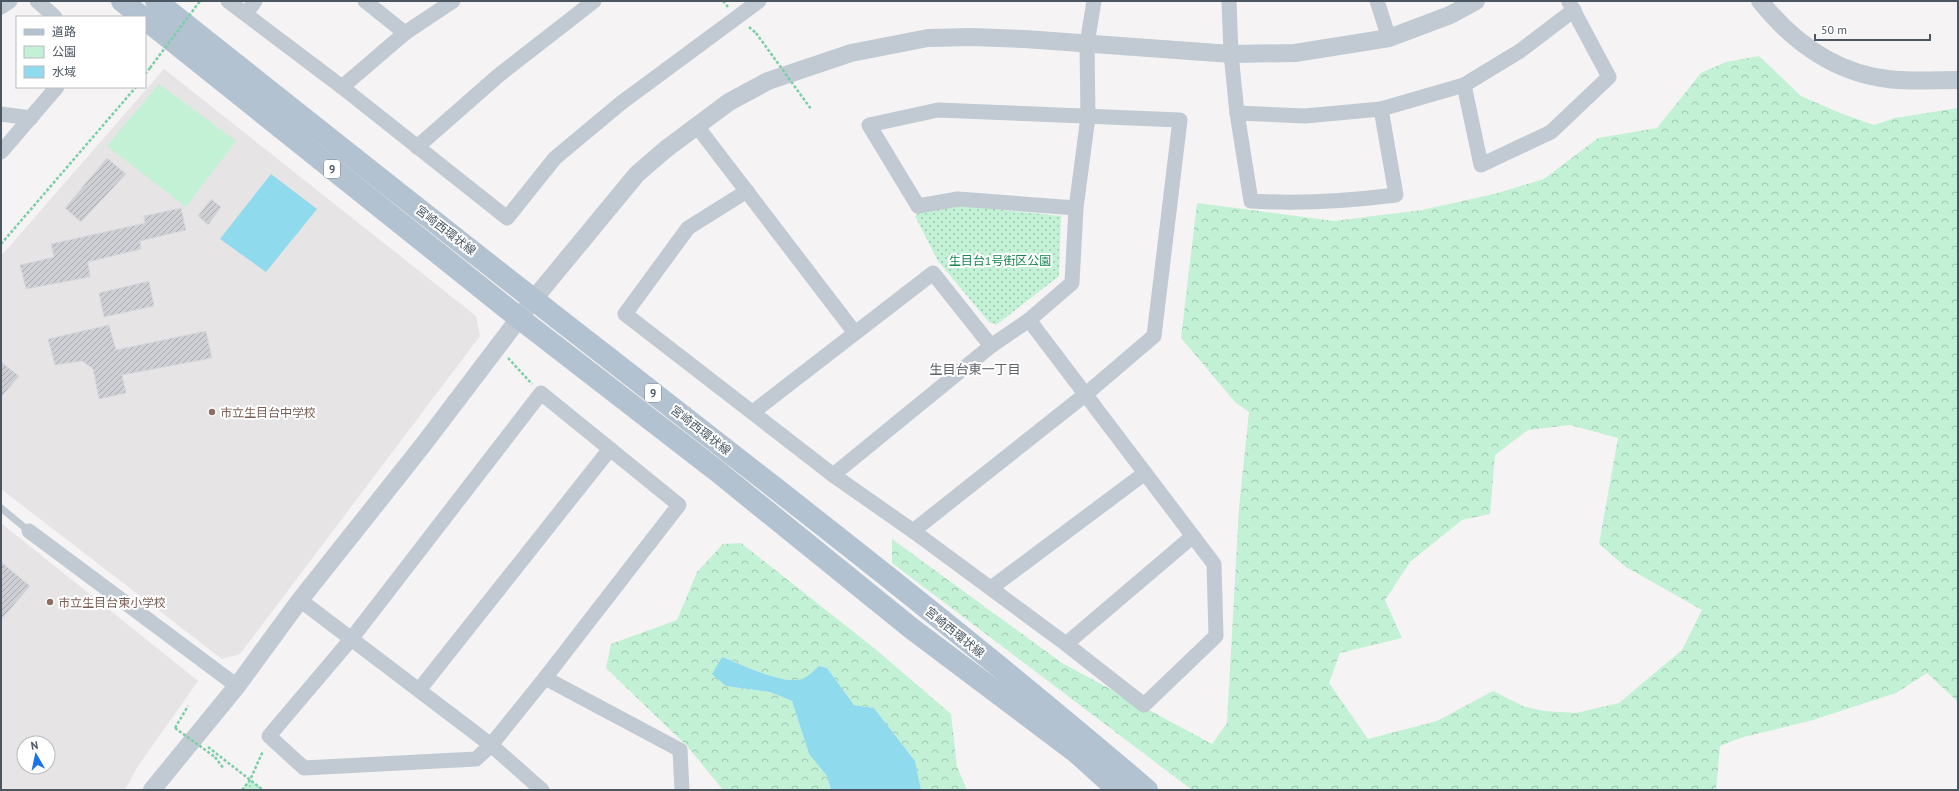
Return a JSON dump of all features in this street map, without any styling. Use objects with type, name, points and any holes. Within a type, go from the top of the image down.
[{"type":"main road","points":[[122,1],[141,16]]},
{"type":"main road","name":"宮崎西環状線","points":[[156,1],[533,300],[760,476],[1074,727],[1147,790]]},
{"type":"main road","name":"宮崎西環状線","points":[[146,21],[519,318],[717,471],[911,628],[1076,753],[1118,790]]},
{"type":"main road","points":[[911,628],[921,645],[1099,790]]},
{"type":"street","points":[[1,7],[10,1]]},
{"type":"street","points":[[37,1],[54,16]]},
{"type":"street","points":[[228,1],[342,87],[506,218],[555,158],[621,103],[759,1]]},
{"type":"street","points":[[246,14],[255,1]]},
{"type":"street","points":[[365,1],[405,33]]},
{"type":"street","points":[[342,87],[405,33],[453,1]]},
{"type":"street","points":[[417,147],[499,75],[594,1]]},
{"type":"street","points":[[833,474],[991,346],[1029,320],[1072,283],[1076,208],[1088,117],[1087,44],[1094,1]]},
{"type":"street","points":[[1229,1],[1231,54],[1237,113],[1251,201],[1296,203],[1358,200],[1396,195],[1381,109]]},
{"type":"street","points":[[1377,1],[1389,38]]},
{"type":"street","points":[[152,790],[237,686],[300,600],[498,348],[533,300],[637,174],[696,125],[729,102],[768,81],[851,53],[936,38],[972,37],[1231,54],[1295,53],[1389,38],[1450,15],[1476,1]]},
{"type":"street","points":[[1760,1],[1790,34],[1813,52],[1852,70],[1887,79],[1958,80]]},
{"type":"street","points":[[1237,113],[1305,116],[1381,109],[1464,85],[1520,51],[1571,5],[1609,77],[1551,132],[1481,165],[1464,85]]},
{"type":"street","points":[[1,152],[56,88]]},
{"type":"street","points":[[913,531],[1086,394],[1154,336],[1180,120],[938,110],[869,125],[918,206],[958,199],[1076,208]]},
{"type":"street","points":[[1,114],[31,118]]},
{"type":"street","points":[[696,125],[855,333]]},
{"type":"street","points":[[747,191],[688,228],[625,314],[833,474],[991,588],[1144,704],[1216,636],[1214,564],[1029,320]]},
{"type":"street","points":[[753,412],[933,273],[991,346]]},
{"type":"street","points":[[541,393],[610,449],[679,505],[545,678],[491,745],[476,759],[304,768],[269,736],[352,638],[541,393]]},
{"type":"street","points":[[418,690],[610,449]]},
{"type":"street","points":[[991,588],[1145,473]]},
{"type":"street","points":[[29,532],[237,686]]},
{"type":"street","points":[[1066,644],[1193,536]]},
{"type":"street","points":[[300,600],[491,745],[542,790]]},
{"type":"street","points":[[545,678],[680,750],[682,790]]},
{"type":"lane","points":[[1,508],[29,532]]},
{"type":"path","points":[[146,73],[200,1]]},
{"type":"path","points":[[756,33],[811,109]]},
{"type":"path","points":[[1,244],[135,88]]},
{"type":"path","points":[[498,348],[541,393]]},
{"type":"path","points":[[188,706],[175,728],[215,757],[224,769]]},
{"type":"path","points":[[242,790],[250,780],[269,736]]},
{"type":"path","points":[[195,737],[263,790]]},
{"type":"shaded area","name":"市立生目台中学校","points":[[164,69],[476,316],[480,336],[240,654],[222,659],[1,489],[1,256]]},
{"type":"shaded area","name":"市立生目台東小学校","points":[[1,523],[198,681],[138,766],[125,790],[1,790]]},
{"type":"green space","points":[[1759,56],[1801,96],[1840,113],[1874,125],[1895,118],[1958,108],[1958,702],[1927,673],[1896,693],[1813,720],[1740,738],[1720,746],[1716,790],[1192,790],[892,563],[892,539],[1062,663],[1212,744],[1227,723],[1239,508],[1249,412],[1235,402],[1181,338],[1197,203],[1334,221],[1422,210],[1494,194],[1544,179],[1598,138],[1657,128],[1701,73],[1726,62]],"holes":[[[1570,425],[1618,438],[1599,544],[1626,567],[1702,610],[1682,650],[1619,703],[1576,713],[1544,711],[1525,707],[1493,691],[1437,721],[1368,739],[1329,683],[1340,653],[1402,638],[1385,600],[1410,562],[1462,520],[1490,514],[1495,455],[1528,430]]]},
{"type":"green space","points":[[159,84],[236,141],[186,207],[107,146]]},
{"type":"green space","name":"生目台1号街区公園","points":[[957,205],[1061,216],[1059,276],[996,325],[989,322],[938,261],[915,216],[918,213]]},
{"type":"green space","points":[[741,543],[874,648],[951,714],[957,767],[967,790],[921,790],[915,761],[874,708],[854,705],[827,668],[819,666],[802,679],[784,679],[773,677],[722,657],[726,686],[770,692],[792,701],[809,754],[827,776],[831,790],[723,790],[688,747],[606,668],[611,644],[677,620],[697,572],[723,544]]},
{"type":"green space","points":[[250,780],[263,790],[242,790]]},
{"type":"water","points":[[271,174],[317,209],[266,272],[220,239]]},
{"type":"water","points":[[722,657],[773,677],[784,679],[802,679],[819,666],[827,668],[854,705],[874,708],[915,761],[921,790],[831,790],[827,776],[809,754],[792,701],[770,692],[726,686],[712,674]]},
{"type":"building","points":[[107,158],[126,174],[81,222],[65,208]]},
{"type":"building","points":[[211,199],[221,207],[208,225],[198,216]]},
{"type":"building","points":[[181,208],[186,230],[140,241],[141,249],[88,262],[90,277],[26,289],[20,265],[54,257],[51,244],[145,223],[144,216]]},
{"type":"building","points":[[149,281],[154,306],[104,317],[99,293]]},
{"type":"building","points":[[109,325],[116,350],[206,331],[212,358],[122,375],[126,393],[99,399],[93,369],[82,361],[55,365],[48,339]]},
{"type":"building","points":[[1,362],[19,376],[1,397]]},
{"type":"building","points":[[1,562],[30,586],[1,620]]},
{"type":"place","name":"市立生目台中学校","points":[[212,412]]},
{"type":"place","name":"市立生目台東小学校","points":[[50,602]]},
{"type":"district","name":"生目台東一丁目","points":[[975,369]]}]
